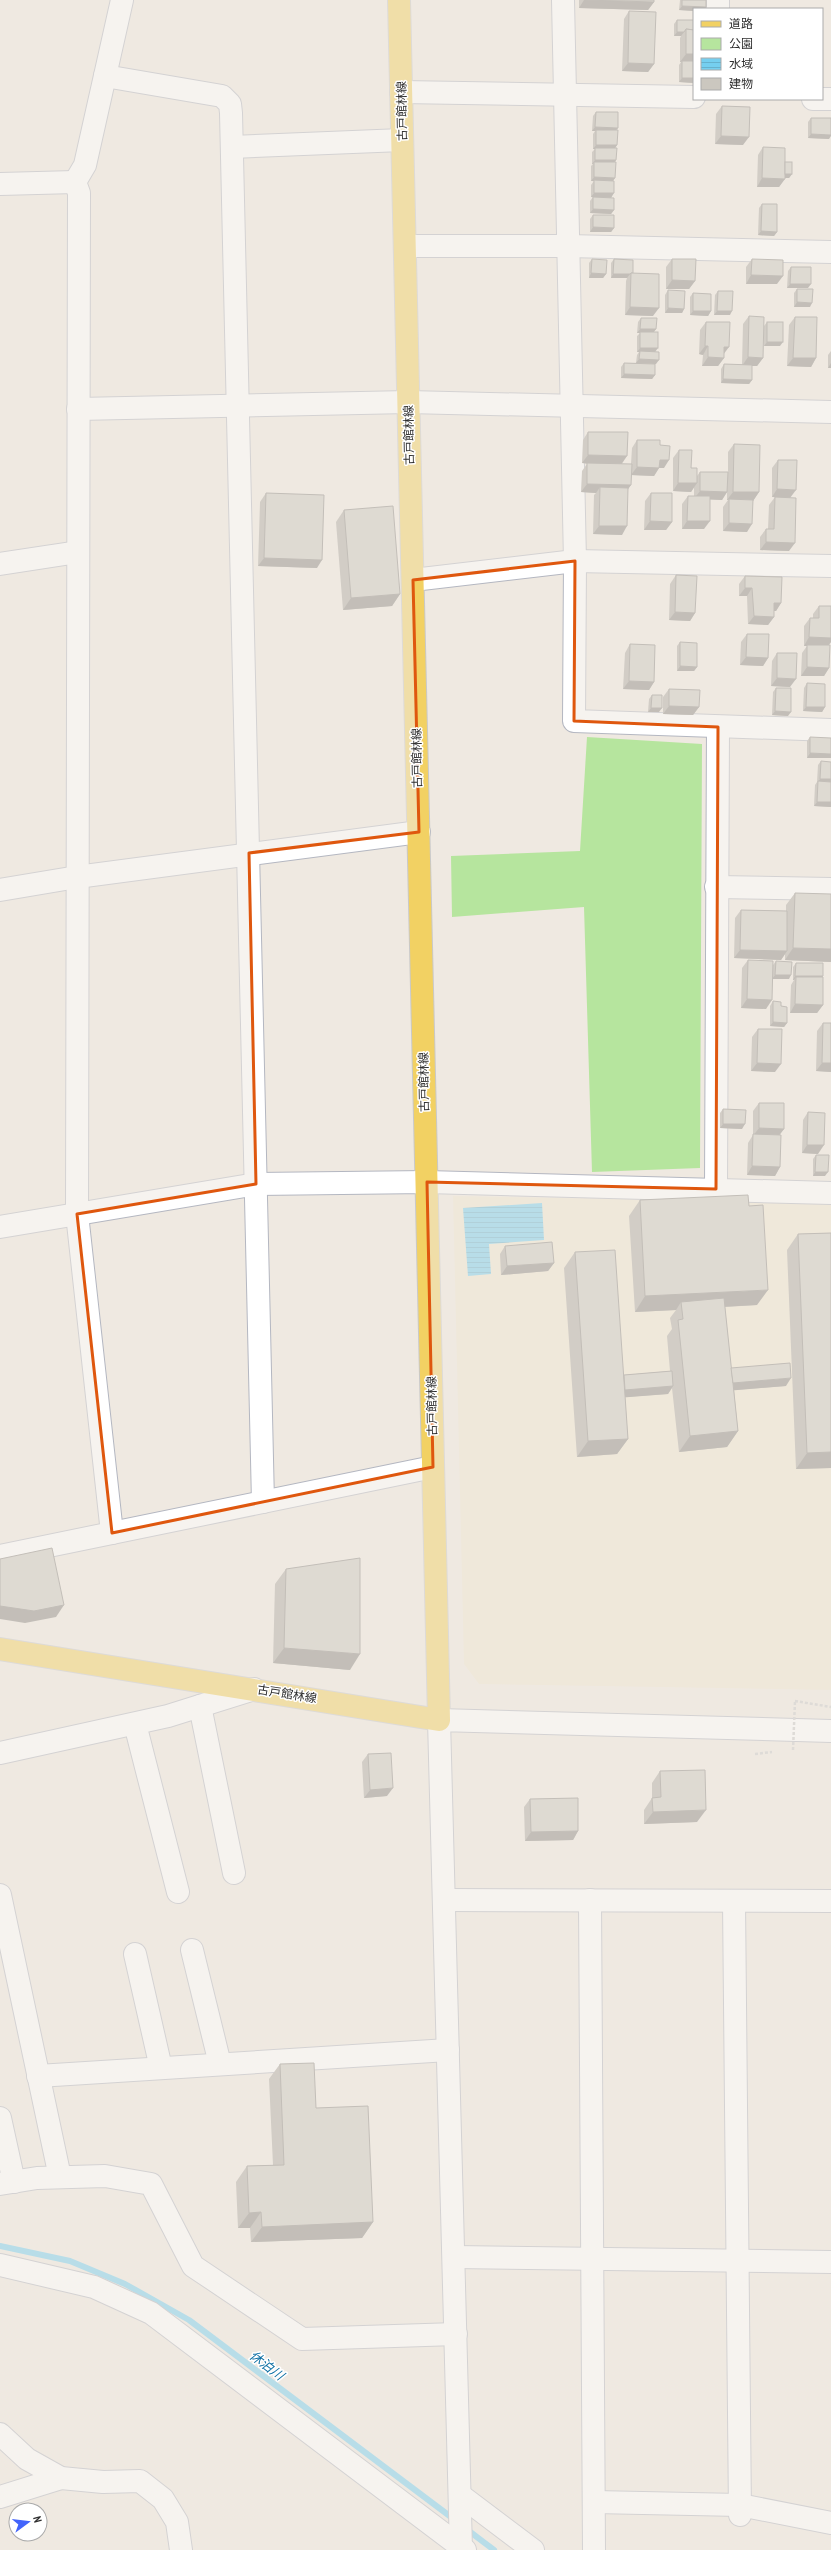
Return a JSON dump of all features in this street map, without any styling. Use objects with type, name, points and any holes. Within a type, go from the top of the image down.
[{"type":"main road","name":"古戸館林線","points":[[0,1649],[439,1720],[399,0]]},
{"type":"street","points":[[75,182],[85,165],[122,0]]},
{"type":"street","points":[[563,0],[570,406],[575,562],[574,722],[831,730]]},
{"type":"street","points":[[105,76],[222,96],[230,104],[249,853],[263,1502]]},
{"type":"street","points":[[401,92],[693,97]]},
{"type":"street","points":[[232,147],[402,140]]},
{"type":"street","points":[[0,184],[75,182]]},
{"type":"street","points":[[75,182],[79,192],[77,1214],[112,1533]]},
{"type":"street","points":[[405,246],[567,246],[831,252]]},
{"type":"street","points":[[78,409],[238,407],[408,402],[831,412]]},
{"type":"street","points":[[0,564],[78,552]]},
{"type":"street","points":[[413,580],[575,562],[831,566]]},
{"type":"street","points":[[716,1189],[716,887],[718,727]]},
{"type":"street","points":[[0,890],[77,877],[249,853],[419,832]]},
{"type":"street","points":[[716,887],[831,889]]},
{"type":"street","points":[[0,1227],[256,1184],[427,1182],[831,1193]]},
{"type":"street","points":[[0,1556],[434,1467]]},
{"type":"street","points":[[0,1753],[135,1724],[254,1689]]},
{"type":"street","points":[[200,1706],[234,1873]]},
{"type":"street","points":[[462,2545],[439,1720],[831,1731]]},
{"type":"street","points":[[135,1724],[178,1892]]},
{"type":"street","points":[[0,1895],[60,2177]]},
{"type":"street","points":[[444,1900],[831,1901]]},
{"type":"street","points":[[590,1900],[594,2550]]},
{"type":"street","points":[[734,1901],[739,2260],[740,2510]]},
{"type":"street","points":[[192,1950],[220,2064]]},
{"type":"street","points":[[135,1954],[161,2068]]},
{"type":"street","points":[[38,2076],[448,2050]]},
{"type":"street","points":[[0,2118],[7,2183],[60,2177],[105,2176],[150,2184],[193,2266],[302,2340],[456,2334]]},
{"type":"street","points":[[454,2258],[831,2262]]},
{"type":"street","points":[[0,2265],[94,2287],[151,2313],[462,2545]]},
{"type":"street","points":[[0,2434],[27,2459],[61,2478]]},
{"type":"street","points":[[0,2497],[61,2478],[103,2482],[140,2481],[164,2499],[177,2522],[181,2550]]},
{"type":"street","points":[[460,2501],[533,2550]]},
{"type":"street","points":[[594,2502],[740,2510],[831,2522]]},
{"type":"path","points":[[793,1750],[795,1701],[831,1707]]},
{"type":"highlighted area","points":[[575,561],[574,721],[718,727],[716,1189],[427,1182],[433,1467],[112,1533],[77,1214],[256,1184],[249,853],[419,832],[413,580]]},
{"type":"shaded area","points":[[453,1196],[831,1203],[831,1690],[479,1684],[464,1664]]},
{"type":"green space","points":[[587,737],[702,744],[700,1168],[592,1172],[584,907],[452,917],[451,856],[580,851]]},
{"type":"water","points":[[542,1203],[544,1240],[489,1244],[491,1274],[468,1276],[463,1208]]},
{"type":"building","points":[[584,0],[654,0],[654,2]]},
{"type":"building","points":[[682,0],[706,0],[706,7],[682,6]]},
{"type":"building","points":[[629,11],[656,12],[654,64],[628,63]]},
{"type":"building","points":[[677,20],[693,20],[693,30],[686,29],[684,32],[677,32]]},
{"type":"building","points":[[686,29],[693,30],[693,54],[686,54]]},
{"type":"building","points":[[682,61],[693,61],[693,78],[682,78]]},
{"type":"building","points":[[722,106],[750,107],[749,137],[721,136]]},
{"type":"building","points":[[596,112],[618,112],[618,128],[595,127]]},
{"type":"building","points":[[811,118],[831,118],[831,135],[811,134]]},
{"type":"building","points":[[596,130],[618,130],[617,145],[596,145]]},
{"type":"building","points":[[763,147],[785,148],[785,179],[762,178]]},
{"type":"building","points":[[595,148],[617,148],[616,160],[595,160]]},
{"type":"building","points":[[594,162],[616,162],[615,178],[594,177]]},
{"type":"building","points":[[785,162],[792,162],[792,174],[785,174]]},
{"type":"building","points":[[594,180],[614,181],[614,193],[594,193]]},
{"type":"building","points":[[593,197],[614,198],[614,210],[593,209]]},
{"type":"building","points":[[762,204],[777,204],[777,232],[761,231]]},
{"type":"building","points":[[593,215],[614,215],[614,228],[593,227]]},
{"type":"building","points":[[592,259],[607,260],[606,274],[591,273]]},
{"type":"building","points":[[614,259],[633,260],[633,273],[613,274]]},
{"type":"building","points":[[672,259],[696,259],[695,281],[672,280]]},
{"type":"building","points":[[752,259],[783,260],[783,276],[751,275]]},
{"type":"building","points":[[791,267],[811,267],[811,284],[790,284]]},
{"type":"building","points":[[631,273],[659,274],[659,308],[630,307]]},
{"type":"building","points":[[797,289],[813,289],[812,303],[797,302]]},
{"type":"building","points":[[668,290],[685,291],[684,309],[668,308]]},
{"type":"building","points":[[718,291],[733,291],[732,311],[717,311]]},
{"type":"building","points":[[693,293],[711,294],[711,311],[693,311]]},
{"type":"building","points":[[749,316],[764,317],[763,358],[748,357]]},
{"type":"building","points":[[795,317],[817,317],[816,358],[793,358]]},
{"type":"building","points":[[641,318],[657,318],[656,329],[640,329]]},
{"type":"building","points":[[706,322],[730,322],[729,347],[724,347],[724,358],[708,357],[708,346],[705,346]]},
{"type":"building","points":[[767,322],[783,322],[783,342],[767,342]]},
{"type":"building","points":[[640,332],[658,332],[658,348],[640,348]]},
{"type":"building","points":[[640,351],[659,352],[659,360],[639,359]]},
{"type":"building","points":[[624,363],[655,364],[655,375],[624,374]]},
{"type":"building","points":[[724,364],[752,365],[752,380],[723,379]]},
{"type":"building","points":[[588,432],[628,432],[627,456],[588,455]]},
{"type":"building","points":[[637,440],[660,440],[660,445],[670,446],[669,460],[660,460],[659,468],[637,467]]},
{"type":"building","points":[[734,444],[760,445],[759,492],[733,492]]},
{"type":"building","points":[[679,450],[692,450],[691,468],[697,468],[697,483],[678,483]]},
{"type":"building","points":[[778,460],[797,460],[796,490],[777,489]]},
{"type":"building","points":[[587,463],[632,464],[631,485],[587,484]]},
{"type":"building","points":[[700,472],[728,472],[727,492],[700,491]]},
{"type":"building","points":[[600,487],[628,488],[627,526],[599,526]]},
{"type":"building","points":[[266,493],[324,495],[322,560],[264,558]]},
{"type":"building","points":[[651,493],[672,493],[672,522],[650,521]]},
{"type":"building","points":[[688,496],[710,496],[710,521],[687,521]]},
{"type":"building","points":[[775,497],[796,498],[795,543],[766,542],[766,529],[774,529]]},
{"type":"building","points":[[729,499],[753,500],[752,524],[729,523]]},
{"type":"building","points":[[393,506],[400,594],[351,598],[344,510]]},
{"type":"building","points":[[676,575],[697,576],[695,613],[675,612]]},
{"type":"building","points":[[745,576],[782,577],[781,603],[774,603],[774,617],[754,616],[752,588],[745,588]]},
{"type":"building","points":[[819,606],[831,606],[831,638],[809,637],[810,618],[819,618]]},
{"type":"building","points":[[747,634],[769,634],[768,658],[746,657]]},
{"type":"building","points":[[680,642],[697,643],[697,667],[680,666]]},
{"type":"building","points":[[630,644],[655,645],[654,682],[629,681]]},
{"type":"building","points":[[807,645],[830,645],[829,668],[807,667]]},
{"type":"building","points":[[777,653],[797,653],[796,679],[777,678]]},
{"type":"building","points":[[807,683],[825,684],[825,707],[806,707]]},
{"type":"building","points":[[776,688],[791,688],[791,712],[775,711]]},
{"type":"building","points":[[669,689],[700,690],[699,707],[669,706]]},
{"type":"building","points":[[652,695],[662,695],[662,708],[651,708]]},
{"type":"building","points":[[810,737],[831,738],[831,754],[810,753]]},
{"type":"building","points":[[821,761],[831,762],[831,779],[820,779]]},
{"type":"building","points":[[818,781],[831,782],[831,802],[817,802]]},
{"type":"building","points":[[795,893],[831,894],[831,949],[793,948]]},
{"type":"building","points":[[741,910],[787,911],[787,951],[740,950]]},
{"type":"building","points":[[748,960],[773,961],[772,1000],[747,999]]},
{"type":"building","points":[[776,961],[792,962],[791,975],[775,975]]},
{"type":"building","points":[[796,963],[823,963],[823,976],[795,976]]},
{"type":"building","points":[[796,977],[823,977],[823,1005],[795,1004]]},
{"type":"building","points":[[773,1001],[781,1002],[781,1006],[787,1007],[787,1023],[773,1022]]},
{"type":"building","points":[[823,1023],[831,1023],[831,1063],[822,1063]]},
{"type":"building","points":[[758,1029],[782,1029],[781,1064],[757,1063]]},
{"type":"building","points":[[759,1103],[784,1103],[784,1129],[759,1128]]},
{"type":"building","points":[[723,1109],[746,1110],[745,1124],[723,1124]]},
{"type":"building","points":[[808,1112],[825,1113],[824,1145],[807,1145]]},
{"type":"building","points":[[753,1134],[781,1135],[780,1167],[752,1166]]},
{"type":"building","points":[[816,1155],[829,1155],[828,1172],[815,1172]]},
{"type":"building","points":[[748,1195],[749,1206],[763,1205],[768,1290],[645,1296],[640,1200]]},
{"type":"building","points":[[831,1233],[831,1452],[807,1453],[798,1234]]},
{"type":"building","points":[[552,1242],[554,1263],[507,1266],[505,1246]]},
{"type":"building","points":[[615,1250],[628,1439],[588,1441],[575,1252]]},
{"type":"building","points":[[724,1298],[738,1431],[690,1436],[678,1320],[683,1319],[681,1302]]},
{"type":"building","points":[[790,1363],[791,1378],[733,1383],[731,1368]]},
{"type":"building","points":[[672,1371],[673,1386],[625,1390],[624,1375]]},
{"type":"building","points":[[52,1548],[64,1605],[34,1611],[0,1606],[0,1559]]},
{"type":"building","points":[[360,1558],[360,1654],[284,1648],[286,1569]]},
{"type":"building","points":[[391,1753],[393,1788],[370,1790],[368,1754]]},
{"type":"building","points":[[705,1770],[706,1810],[653,1812],[652,1798],[661,1797],[660,1771]]},
{"type":"building","points":[[578,1798],[578,1831],[531,1832],[530,1799]]},
{"type":"building","points":[[314,2063],[316,2108],[368,2106],[373,2222],[262,2227],[261,2212],[249,2213],[247,2166],[284,2165],[280,2064]]},
{"type":"waterway","name":"休泊川","points":[[0,2246],[70,2261],[125,2284],[189,2320],[455,2520]]},
{"type":"waterway","name":"休泊川","points":[[465,2528],[494,2550]]}]
